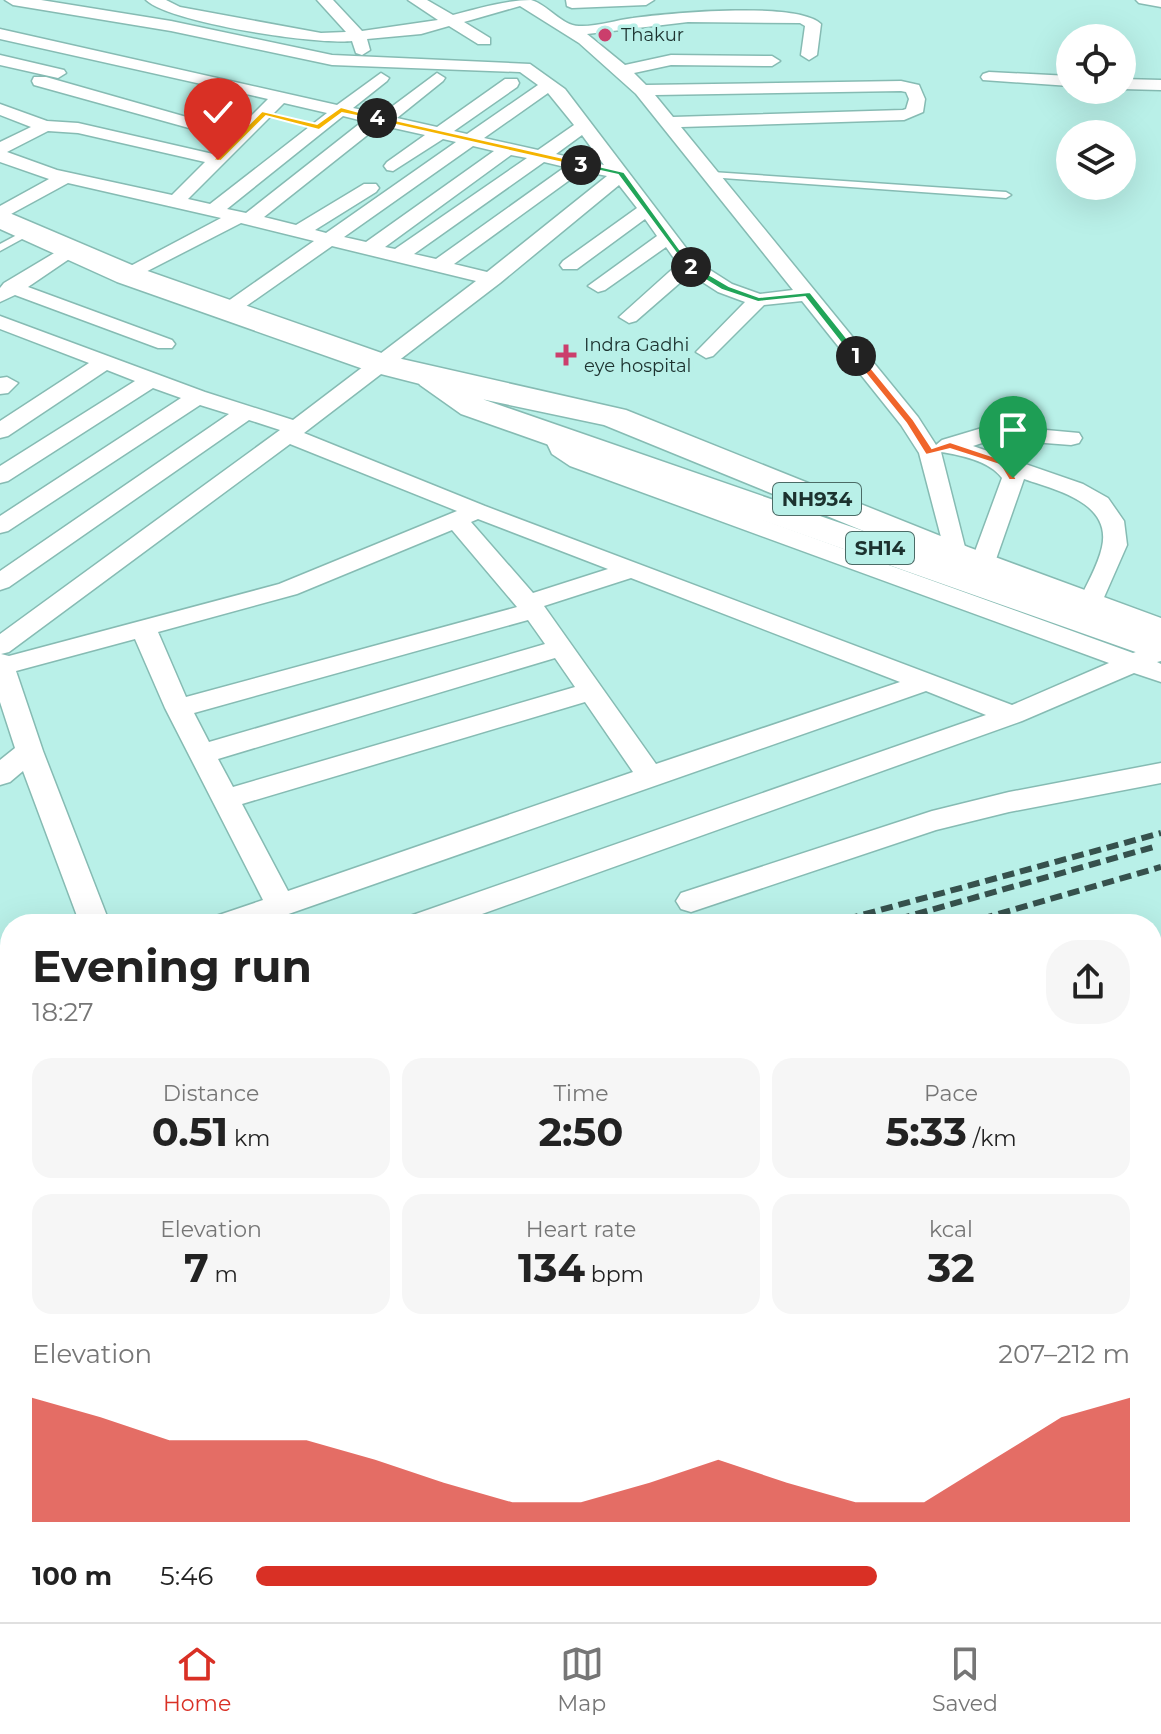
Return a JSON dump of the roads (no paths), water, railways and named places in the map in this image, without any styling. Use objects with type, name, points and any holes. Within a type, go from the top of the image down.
[{"type":"main road","name":"NH934","points":[[0,216],[128,275],[381,364],[614,417],[969,560],[1161,632]]},
{"type":"main road","name":"SH14","points":[[432,378],[473,407],[1152,654]]},
{"type":"street","points":[[13,0],[171,26],[301,56],[365,62],[524,67],[550,84],[689,265],[725,288],[758,300],[807,294]]},
{"type":"street","points":[[155,0],[188,13],[321,38],[359,37],[451,21],[522,1],[568,28],[623,70],[642,90],[910,422],[940,449],[1003,463],[1075,489],[1100,503],[1112,521],[1115,545],[1089,605]]},
{"type":"street","points":[[325,0],[359,37],[365,62]]},
{"type":"street","points":[[420,2],[441,0]]},
{"type":"street","points":[[568,28],[572,2],[646,0]]},
{"type":"street","points":[[1144,0],[1161,2]]},
{"type":"street","points":[[188,13],[221,1]]},
{"type":"street","points":[[420,2],[484,41]]},
{"type":"street","points":[[568,28],[722,15],[803,19],[813,24],[809,55]]},
{"type":"street","points":[[0,34],[621,174]]},
{"type":"street","points":[[623,70],[671,60],[772,61]]},
{"type":"street","points":[[0,65],[25,66],[58,73]]},
{"type":"street","points":[[278,117],[275,95],[288,76]]},
{"type":"street","points":[[989,77],[1056,80]]},
{"type":"street","points":[[213,211],[381,78]]},
{"type":"street","points":[[128,275],[244,218],[437,78]]},
{"type":"street","points":[[40,81],[182,122],[247,130]]},
{"type":"street","points":[[393,166],[511,83]]},
{"type":"street","points":[[228,310],[550,84]]},
{"type":"street","points":[[1136,84],[1161,85]]},
{"type":"street","points":[[872,116],[874,86]]},
{"type":"street","points":[[642,90],[908,87],[913,89],[917,99],[911,115],[668,122]]},
{"type":"street","points":[[0,109],[45,126],[78,128],[259,175],[278,175],[298,181]]},
{"type":"street","points":[[175,202],[247,130],[278,117],[319,127]]},
{"type":"street","points":[[156,149],[182,122]]},
{"type":"street","points":[[0,149],[45,126]]},
{"type":"street","points":[[400,255],[584,126]]},
{"type":"street","points":[[371,248],[509,148]]},
{"type":"street","points":[[0,156],[65,178],[493,279]]},
{"type":"street","points":[[440,265],[580,164]]},
{"type":"street","points":[[1,658],[27,627],[493,279],[621,174]]},
{"type":"street","points":[[0,216],[65,178]]},
{"type":"street","points":[[300,231],[370,188]]},
{"type":"street","points":[[570,265],[646,210]]},
{"type":"street","points":[[598,286],[666,238]]},
{"type":"street","points":[[6,292],[71,249]]},
{"type":"street","points":[[629,317],[689,265]]},
{"type":"street","points":[[6,292],[165,344]]},
{"type":"street","points":[[706,352],[758,300]]},
{"type":"street","points":[[0,322],[150,380],[246,412],[467,516],[632,570],[1013,715]]},
{"type":"street","points":[[0,349],[27,333]]},
{"type":"street","points":[[0,431],[104,363]]},
{"type":"street","points":[[0,476],[150,380]]},
{"type":"street","points":[[0,526],[197,397]]},
{"type":"street","points":[[0,582],[246,412]]},
{"type":"street","points":[[940,449],[992,432],[1071,438]]},
{"type":"street","points":[[554,435],[560,449],[578,461],[1152,654],[1161,673]]},
{"type":"street","points":[[940,449],[969,560]]},
{"type":"street","points":[[969,560],[1013,485],[1013,478],[1003,463]]},
{"type":"street","points":[[467,516],[650,776]]},
{"type":"street","points":[[1,658],[143,628],[288,589],[467,516]]},
{"type":"street","points":[[178,708],[530,607],[632,570]]},
{"type":"street","points":[[0,614],[27,627]]},
{"type":"street","points":[[143,628],[178,708],[280,905]]},
{"type":"street","points":[[202,754],[561,648]]},
{"type":"street","points":[[449,914],[1013,715],[1152,654]]},
{"type":"street","points":[[1,658],[29,751],[91,914]]},
{"type":"street","points":[[255,914],[929,681]]},
{"type":"street","points":[[225,799],[593,691]]},
{"type":"street","points":[[0,775],[29,751]]},
{"type":"street","points":[[691,901],[932,821],[1009,802],[1161,773]]},
{"type":"lane","points":[[712,175],[1006,195]]},
{"type":"lane","points":[[0,248],[30,231]]},
{"type":"railway","points":[[865,914],[1161,833]]},
{"type":"railway","points":[[916,914],[1157,846]]},
{"type":"railway","points":[[999,914],[1161,867]]},
{"type":"place","name":"Thakur","points":[[605,35]]},
{"type":"place","name":"Indra Gadhi eye hospital","points":[[566,355]]}]
